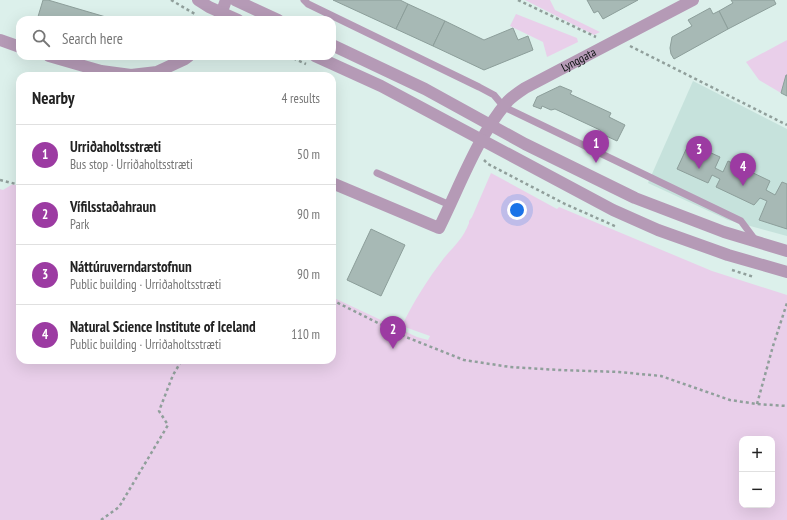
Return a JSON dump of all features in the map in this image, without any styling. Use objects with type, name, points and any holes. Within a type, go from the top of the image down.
[{"type":"street","points":[[198,0],[220,16],[226,0]]},
{"type":"street","points":[[235,0],[269,16]]},
{"type":"street","name":"Lynggata","points":[[336,185],[439,228],[474,153],[491,125],[509,100],[525,88],[693,0]]},
{"type":"street","points":[[0,40],[16,46]]},
{"type":"street","points":[[336,47],[425,89],[525,144],[635,198],[697,222],[758,243],[787,251]]},
{"type":"street","points":[[63,60],[107,72]]},
{"type":"street","points":[[157,72],[183,60]]},
{"type":"street","points":[[324,60],[381,86],[613,210],[658,230],[728,255],[787,272]]},
{"type":"lane","points":[[304,0],[308,4],[333,16]]},
{"type":"lane","points":[[336,18],[479,87],[494,95],[504,106],[741,221],[758,243]]},
{"type":"lane","points":[[377,173],[450,205]]},
{"type":"path","points":[[170,0],[199,16]]},
{"type":"path","points":[[518,0],[591,35],[630,46],[787,125]]},
{"type":"path","points":[[0,180],[16,185]]},
{"type":"path","points":[[336,302],[406,337],[464,360],[510,367],[619,372],[661,376],[730,400],[787,406]]},
{"type":"path","points":[[757,404],[787,303]]},
{"type":"path","points":[[101,520],[119,507],[168,425],[159,411],[173,375],[180,364]]},
{"type":"shaded area","points":[[525,0],[550,0],[555,10],[600,32],[594,35]]},
{"type":"shaded area","points":[[516,14],[577,38],[578,42],[547,57],[543,42],[510,26]]},
{"type":"shaded area","points":[[787,40],[787,75],[781,93],[759,80],[746,62]]},
{"type":"shaded area","points":[[693,81],[787,129],[787,236],[728,220],[648,183]]},
{"type":"shaded area","points":[[491,173],[557,209],[559,207],[712,271],[787,295],[787,520],[0,520],[0,189],[3,190],[13,184],[16,185],[16,364],[336,364],[336,299],[417,337],[428,340],[430,336],[402,326],[432,274],[461,238]]},
{"type":"building","points":[[43,0],[48,0],[102,16],[38,16]]},
{"type":"building","points":[[333,0],[400,0],[408,4],[396,29]]},
{"type":"building","points":[[587,0],[638,0],[603,19],[598,11],[594,13]]},
{"type":"building","points":[[731,0],[774,0],[776,4],[728,29],[719,11],[733,3]]},
{"type":"building","points":[[408,4],[445,21],[433,46],[396,29]]},
{"type":"building","points":[[710,8],[713,14],[719,11],[728,29],[674,59],[670,48],[672,37],[692,26],[688,20]]},
{"type":"building","points":[[445,21],[484,40],[513,28],[518,40],[528,36],[533,50],[484,70],[433,46]]},
{"type":"building","points":[[787,75],[787,96],[781,93]]},
{"type":"building","points":[[560,86],[572,91],[570,94],[611,113],[609,117],[625,125],[617,141],[602,134],[600,130],[555,109],[551,110],[542,106],[541,109],[533,106],[537,97]]},
{"type":"building","points":[[689,143],[720,157],[715,168],[723,172],[728,161],[770,181],[766,190],[775,195],[782,182],[787,184],[787,229],[759,220],[767,201],[760,198],[754,205],[716,187],[720,179],[712,175],[708,183],[677,169]]},
{"type":"building","points":[[371,229],[405,245],[381,296],[347,280]]},
{"type":"place","name":"Urriðaholtsstræti","points":[[596,163]]},
{"type":"place","name":"Náttúruverndarstofnun","points":[[699,169]]},
{"type":"place","name":"Natural Science Institute of Iceland","points":[[743,186]]},
{"type":"place","name":"Vífilsstaðahraun","points":[[393,349]]}]
